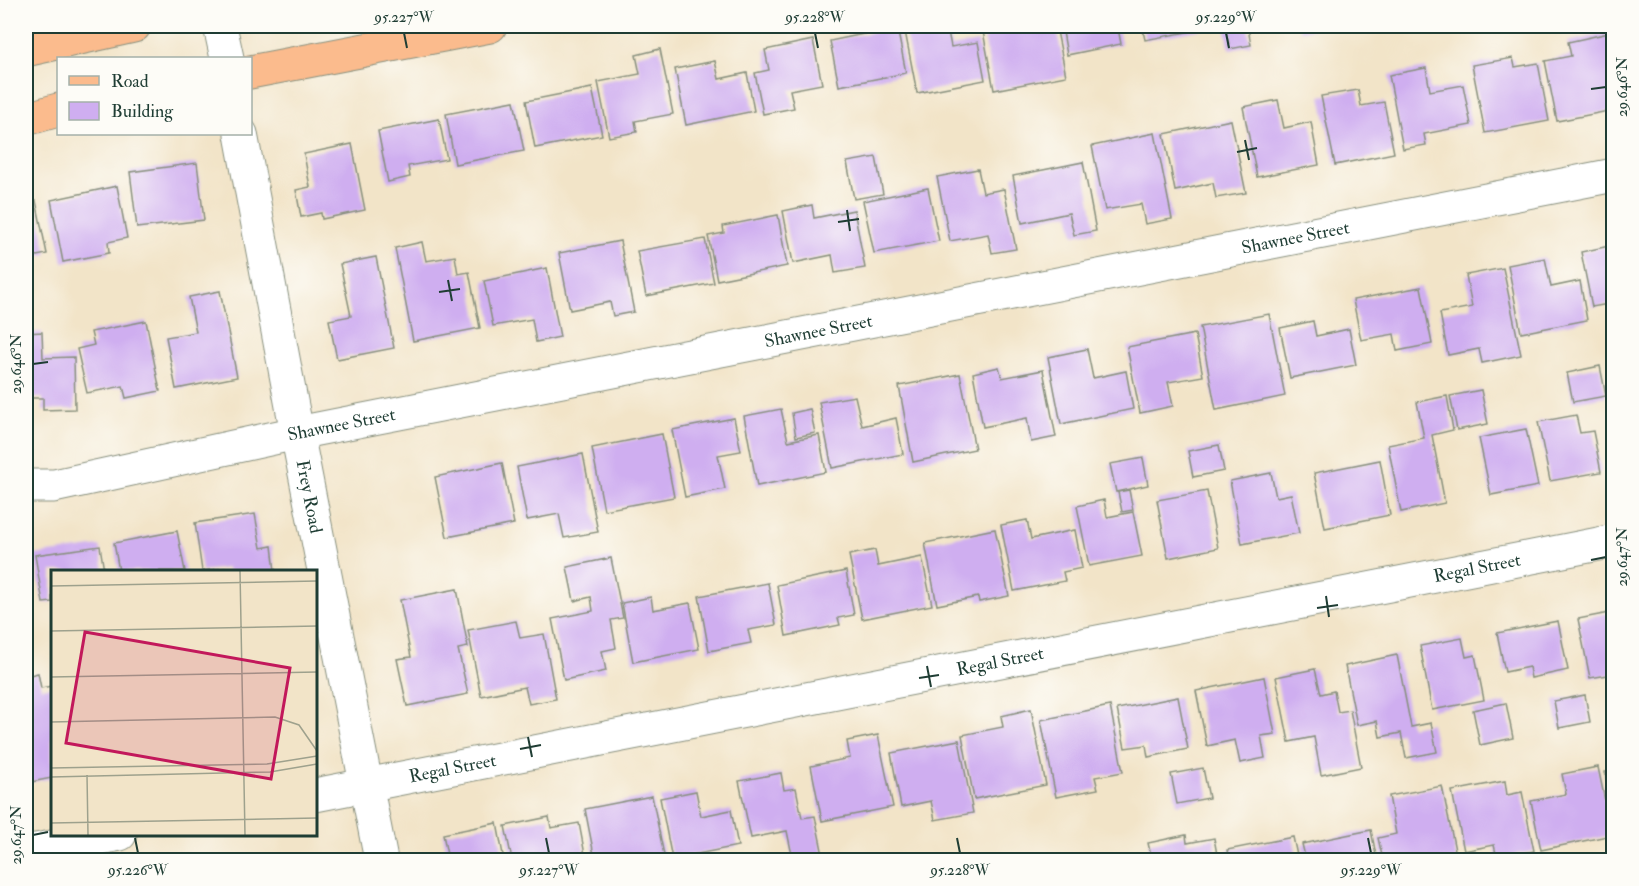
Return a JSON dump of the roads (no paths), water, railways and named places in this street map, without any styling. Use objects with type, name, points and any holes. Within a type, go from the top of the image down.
[{"type":"main road","points":[[26,50],[134,26]]},
{"type":"main road","points":[[252,72],[490,26]]},
{"type":"main road","points":[[26,119],[57,110]]},
{"type":"street","points":[[220,26],[227,57]]},
{"type":"street","name":"Frey Road","points":[[241,135],[381,861]]},
{"type":"street","name":"Shawnee Street","points":[[26,486],[54,486],[297,433],[1614,175]]},
{"type":"street","name":"Regal Street","points":[[316,795],[1614,541]]},
{"type":"street","points":[[26,852],[115,835]]}]
